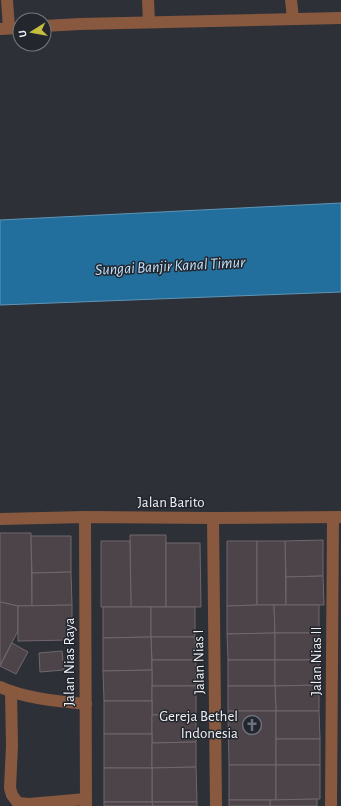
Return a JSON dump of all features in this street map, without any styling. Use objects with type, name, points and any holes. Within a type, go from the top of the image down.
[{"type":"street","points":[[7,0],[10,28]]},
{"type":"street","points":[[148,0],[149,22]]},
{"type":"street","points":[[291,0],[293,18]]},
{"type":"street","points":[[52,26],[293,18],[341,18]]},
{"type":"street","name":"Jalan Barito","points":[[0,519],[85,517],[337,517]]},
{"type":"street","name":"Jalan Nias Raya","points":[[85,517],[86,803]]},
{"type":"street","name":"Jalan Nias II","points":[[331,806],[337,517]]},
{"type":"street","name":"Jalan Nias I","points":[[213,518],[216,806]]},
{"type":"street","points":[[86,704],[45,699],[5,689],[12,746],[10,788],[12,795],[18,803],[86,803]]},
{"type":"water","name":"Sungai Banjir Kanal Timur","points":[[341,203],[341,292],[0,305],[0,220]]},
{"type":"building","points":[[0,533],[31,533],[32,606],[18,606],[0,602]]},
{"type":"building","points":[[130,535],[166,535],[166,607],[131,607]]},
{"type":"building","points":[[31,536],[71,536],[71,572],[32,573]]},
{"type":"building","points":[[323,540],[323,576],[286,577],[285,541]]},
{"type":"building","points":[[101,541],[130,541],[131,607],[101,607]]},
{"type":"building","points":[[227,541],[257,541],[257,605],[227,606]]},
{"type":"building","points":[[257,541],[285,541],[286,605],[257,605]]},
{"type":"building","points":[[166,543],[200,543],[201,607],[166,607]]},
{"type":"building","points":[[71,572],[72,605],[32,606],[32,573]]},
{"type":"building","points":[[323,576],[324,605],[286,605],[286,577]]},
{"type":"building","points":[[0,602],[18,606],[18,631],[0,665]]},
{"type":"building","points":[[72,605],[72,640],[18,641],[18,606]]},
{"type":"building","points":[[274,605],[275,633],[227,634],[227,606]]},
{"type":"building","points":[[274,605],[319,605],[319,633],[275,633]]},
{"type":"building","points":[[103,607],[151,607],[151,637],[103,638]]},
{"type":"building","points":[[151,607],[195,607],[195,637],[151,637]]},
{"type":"building","points":[[275,633],[275,660],[228,660],[227,634]]},
{"type":"building","points":[[275,633],[319,633],[319,660],[275,660]]},
{"type":"building","points":[[151,637],[195,637],[196,660],[152,660]]},
{"type":"building","points":[[151,637],[152,670],[103,671],[103,638]]},
{"type":"building","points":[[12,643],[28,652],[16,674],[0,666]]},
{"type":"building","points":[[62,651],[64,670],[40,672],[39,653]]},
{"type":"building","points":[[152,660],[196,660],[196,686],[152,686]]},
{"type":"building","points":[[228,660],[275,660],[275,686],[228,686]]},
{"type":"building","points":[[275,660],[319,660],[319,685],[275,686]]},
{"type":"building","points":[[152,670],[152,701],[104,701],[103,671]]},
{"type":"building","points":[[319,685],[319,711],[276,711],[275,686]]},
{"type":"building","points":[[152,686],[196,686],[196,714],[152,715]]},
{"type":"building","points":[[228,686],[275,686],[276,711],[228,711]]},
{"type":"building","points":[[104,701],[152,701],[152,734],[104,734]]},
{"type":"building","name":"Gereja Bethel Indonesia","points":[[228,711],[276,711],[276,765],[229,765]]},
{"type":"building","points":[[276,711],[319,711],[320,739],[276,739]]},
{"type":"building","points":[[196,714],[196,742],[152,743],[152,715]]},
{"type":"building","points":[[104,734],[152,734],[152,768],[104,768]]},
{"type":"building","points":[[276,739],[320,739],[320,765],[276,765]]},
{"type":"building","points":[[196,742],[196,767],[152,768],[152,743]]},
{"type":"building","points":[[229,765],[276,765],[276,800],[229,800]]},
{"type":"building","points":[[276,765],[320,765],[320,799],[276,800]]},
{"type":"building","points":[[196,767],[197,802],[152,802],[152,768]]},
{"type":"building","points":[[104,768],[152,768],[152,802],[104,802]]},
{"type":"building","points":[[317,799],[317,806],[270,806],[270,800]]},
{"type":"building","points":[[229,800],[270,800],[270,806],[229,806]]},
{"type":"building","points":[[104,802],[152,802],[153,806],[104,806]]},
{"type":"building","points":[[152,802],[197,802],[197,806],[153,806]]},
{"type":"place","name":"Gereja Bethel Indonesia","points":[[252,725]]}]
